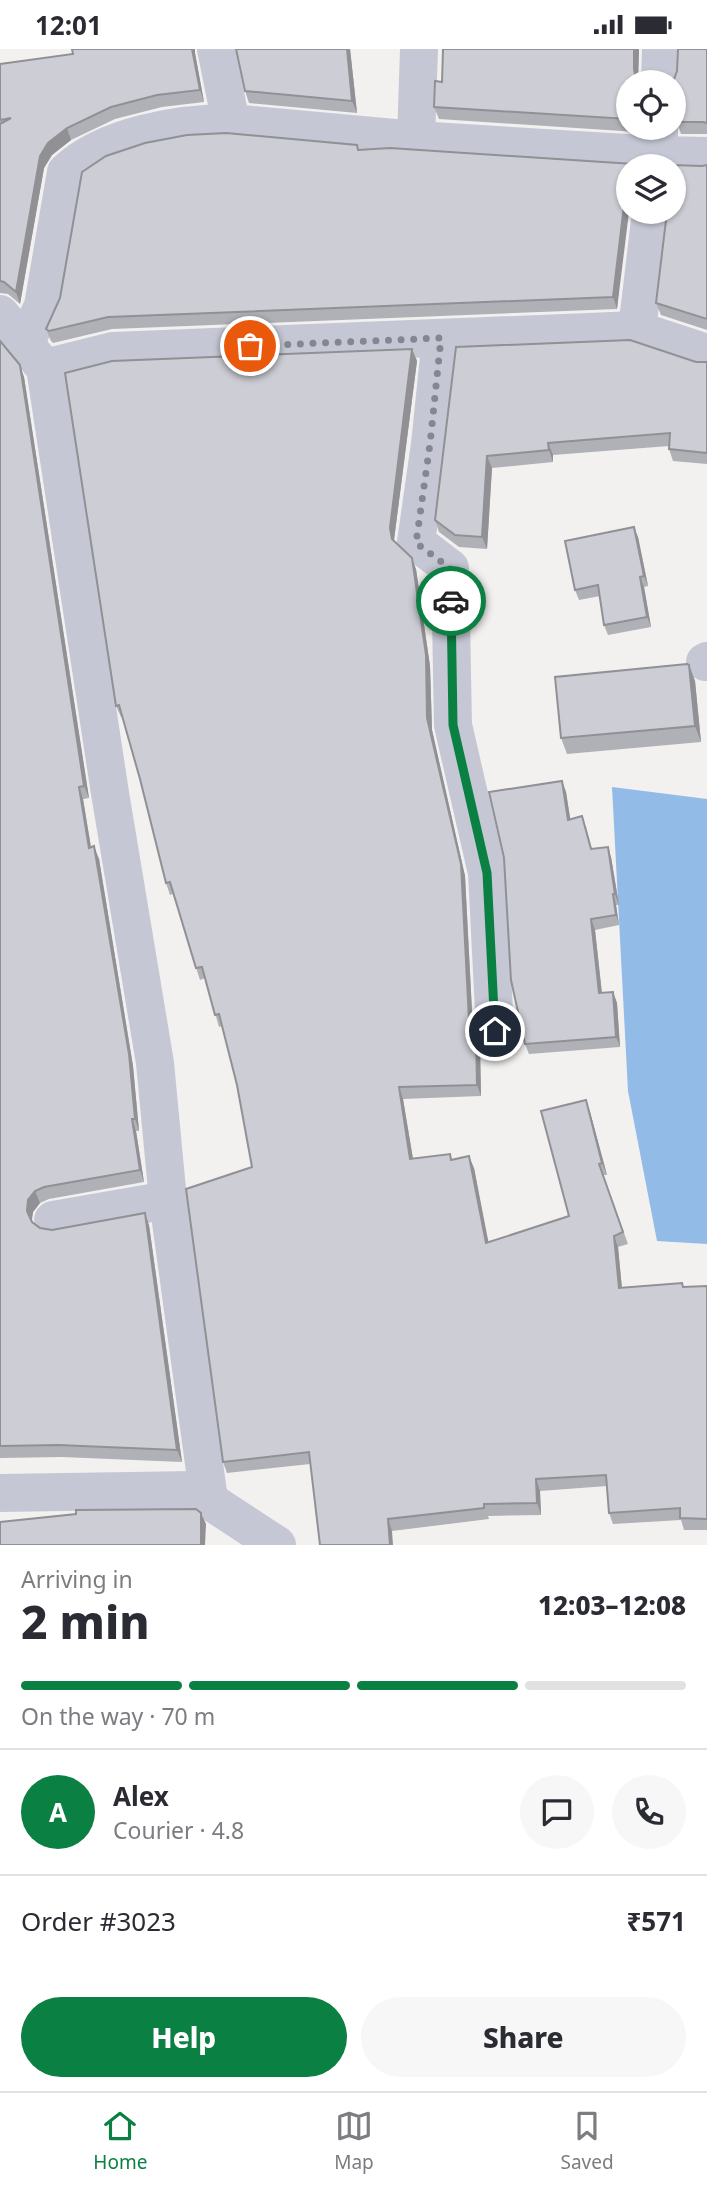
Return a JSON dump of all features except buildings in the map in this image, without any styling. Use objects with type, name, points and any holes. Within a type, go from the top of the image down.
[{"type":"street","points":[[216,49],[231,123]]},
{"type":"street","points":[[416,140],[419,49]]},
{"type":"street","points":[[660,70],[661,49]]},
{"type":"street","points":[[209,1500],[168,1201],[156,1063],[35,356],[66,172],[81,157],[144,133],[201,123],[231,123],[416,140],[658,150],[707,156]]},
{"type":"street","points":[[636,330],[649,224]]},
{"type":"street","points":[[0,314],[35,356]]},
{"type":"street","points":[[35,356],[636,330],[707,353]]},
{"type":"street","points":[[441,338],[416,543],[450,568],[453,725],[487,873],[495,1031]]},
{"type":"street","points":[[52,1220],[168,1201]]},
{"type":"street","points":[[0,1493],[193,1490],[277,1545]]},
{"type":"water","points":[[612,787],[707,799],[707,1244],[657,1241],[628,1091]]},
{"type":"way so far","points":[[250,346],[441,338],[416,543],[450,568],[451,601]]},
{"type":"route","points":[[451,601],[453,725],[487,873],[495,1031]]}]
